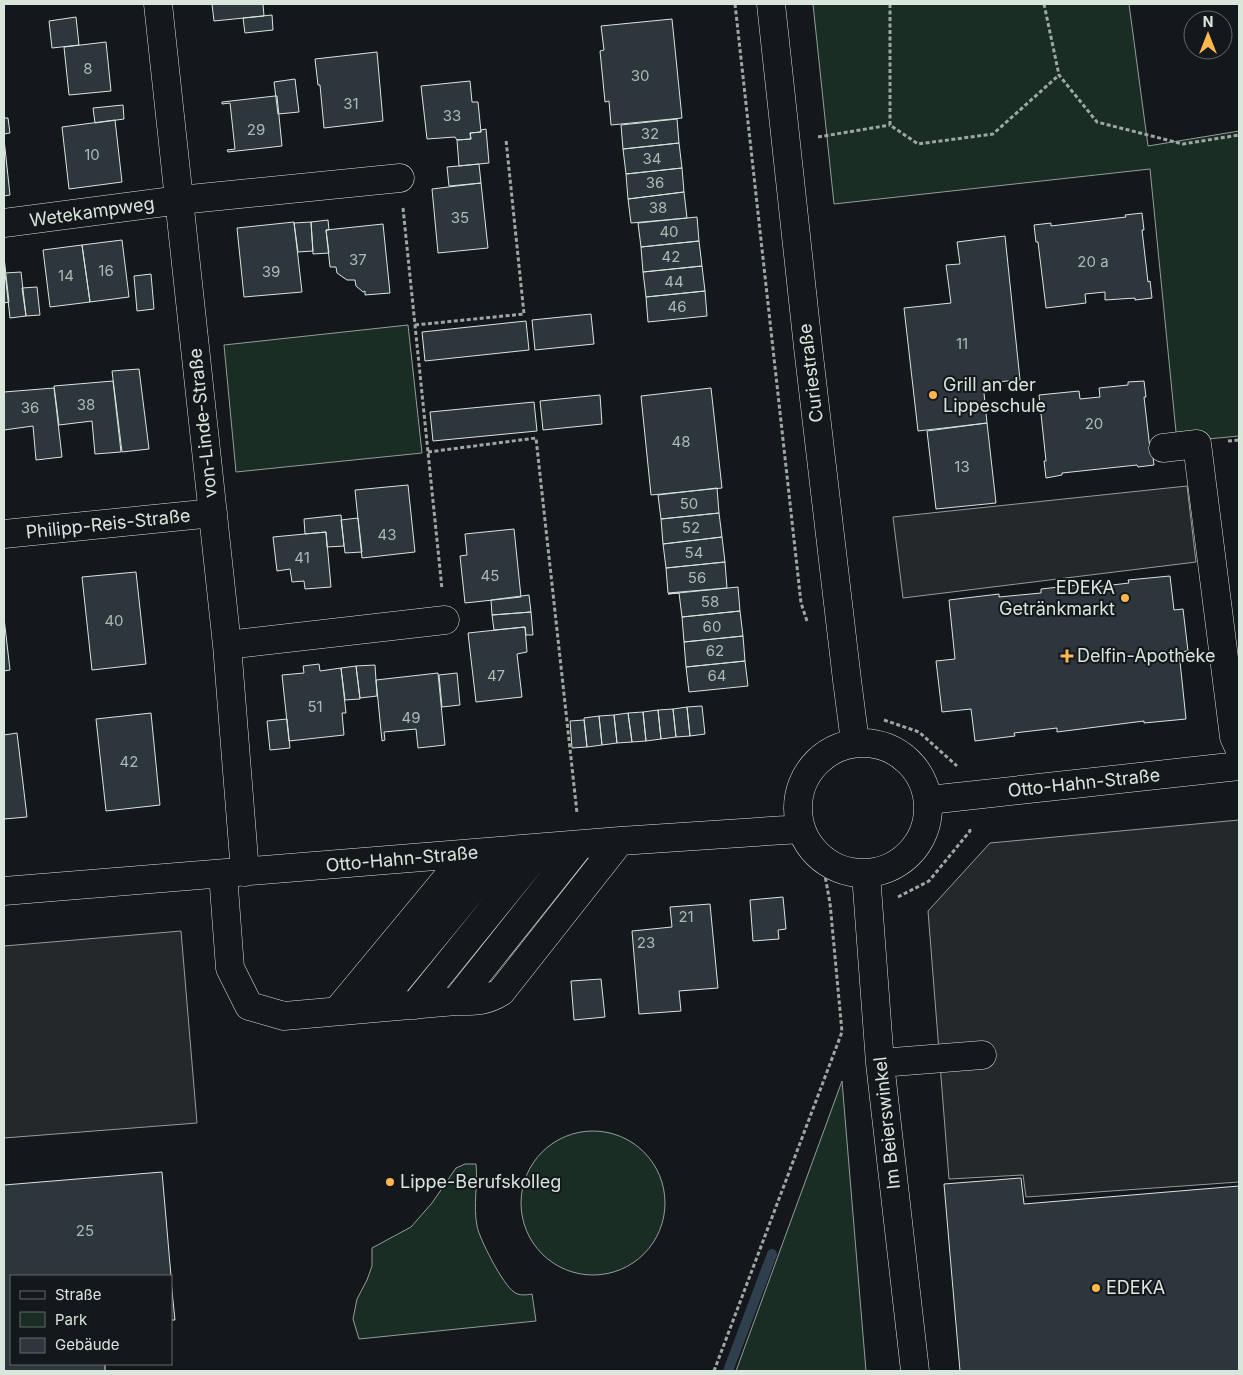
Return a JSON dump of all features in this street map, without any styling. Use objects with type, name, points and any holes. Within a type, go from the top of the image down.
[{"type":"street","name":"von-Linde-Straße","points":[[158,4],[227,645],[234,873],[230,968],[249,1006],[284,1016],[337,1011]]},
{"type":"street","name":"Curiestraße","points":[[771,4],[847,687],[856,742]]},
{"type":"street","points":[[180,200],[400,178]]},
{"type":"street","name":"Wetekampweg","points":[[4,223],[180,200]]},
{"type":"street","points":[[1163,448],[1198,444],[1234,737],[1239,748]]},
{"type":"street","name":"Philipp-Reis-Straße","points":[[4,534],[213,513]]},
{"type":"street","points":[[227,645],[445,620]]},
{"type":"street","points":[[856,742],[876,743],[895,750],[912,763],[923,780],[929,800],[928,820],[921,840],[908,856],[891,867],[866,874],[837,868],[822,859],[809,845],[801,829],[797,810],[800,790],[807,772],[820,758],[836,747],[856,742]]},
{"type":"street","name":"Otto-Hahn-Straße","points":[[929,800],[1239,766]]},
{"type":"street","name":"Otto-Hahn-Straße","points":[[4,892],[620,841],[801,829]]},
{"type":"street","points":[[337,1011],[490,999],[501,992],[620,841]]},
{"type":"street","points":[[456,1001],[580,845]]},
{"type":"street","points":[[415,1005],[542,848]]},
{"type":"street","points":[[375,1008],[504,851]]},
{"type":"street","points":[[337,1011],[467,854]]},
{"type":"street","name":"Im Beierswinkel","points":[[866,874],[880,1064],[915,1371]]},
{"type":"street","points":[[880,1064],[982,1055]]},
{"type":"path","points":[[890,4],[890,125]]},
{"type":"path","points":[[1044,4],[1059,75],[1096,122],[1183,144],[1239,135]]},
{"type":"path","points":[[816,128],[818,137],[890,125],[918,144],[993,134],[1059,75]]},
{"type":"path","points":[[415,325],[524,314],[506,140]]},
{"type":"path","points":[[400,178],[445,620]]},
{"type":"path","points":[[428,452],[536,438],[580,845]]},
{"type":"path","points":[[830,903],[869,902],[897,898],[929,881],[970,831],[964,796],[966,773],[919,732],[884,721],[883,711]]},
{"type":"path","points":[[714,1371],[842,1032],[830,903],[822,859]]},
{"type":"green space","points":[[813,4],[1129,4],[1148,146],[1239,131],[1239,436],[1177,442],[1150,169],[834,204]]},
{"type":"green space","points":[[408,325],[422,453],[236,472],[224,345]]},
{"type":"green space","points":[[842,1081],[866,1371],[736,1371]]},
{"type":"green space","points":[[593,1131],[621,1136],[644,1152],[660,1175],[665,1203],[660,1231],[644,1254],[621,1270],[593,1275],[565,1270],[542,1254],[526,1231],[521,1203],[526,1175],[542,1152],[565,1136]]},
{"type":"green space","points":[[465,1164],[476,1164],[476,1218],[482,1240],[492,1261],[509,1288],[518,1294],[532,1294],[536,1321],[359,1339],[353,1319],[357,1299],[372,1266],[372,1248],[411,1227],[432,1203],[456,1168]]},
{"type":"shaded area","points":[[1187,486],[1196,562],[903,598],[893,517]]},
{"type":"shaded area","points":[[1239,820],[1239,1182],[1026,1197],[1023,1175],[949,1179],[928,911],[990,843]]},
{"type":"shaded area","points":[[181,931],[197,1123],[4,1138],[4,946]]},
{"type":"building","points":[[212,4],[263,4],[264,16],[214,21]]},
{"type":"building","points":[[272,15],[273,30],[245,33],[243,18]]},
{"type":"building","points":[[76,17],[79,45],[52,48],[49,21]]},
{"type":"building","points":[[672,19],[682,118],[611,125],[609,101],[605,102],[600,51],[604,50],[601,26]]},
{"type":"building","points":[[106,42],[111,91],[69,95],[64,47]]},
{"type":"building","points":[[377,52],[383,121],[324,128],[320,85],[318,85],[315,59]]},
{"type":"building","points":[[295,79],[299,112],[278,114],[274,82]]},
{"type":"building","points":[[470,81],[472,102],[478,102],[481,132],[470,133],[471,139],[457,140],[455,137],[427,139],[421,86]]},
{"type":"building","points":[[277,96],[282,146],[228,152],[227,150],[235,149],[230,103],[222,104],[222,102]]},
{"type":"building","points":[[123,105],[124,119],[95,123],[93,108]]},
{"type":"building","points":[[4,118],[8,118],[10,133],[4,134]]},
{"type":"building","points":[[677,119],[679,143],[623,149],[621,125]]},
{"type":"building","points":[[115,120],[122,182],[69,189],[62,127]]},
{"type":"building","points":[[486,129],[489,163],[459,166],[457,140],[471,139],[470,133],[481,132],[481,130]]},
{"type":"building","points":[[4,139],[10,195],[4,196]]},
{"type":"building","points":[[679,143],[682,168],[626,174],[623,149]]},
{"type":"building","points":[[479,164],[481,183],[449,186],[447,167]]},
{"type":"building","points":[[682,168],[684,192],[628,199],[626,174]]},
{"type":"building","points":[[481,183],[488,248],[438,253],[432,189]]},
{"type":"building","points":[[684,192],[687,218],[631,223],[628,199]]},
{"type":"building","points":[[1142,213],[1148,282],[1150,281],[1152,298],[1105,300],[1105,292],[1085,294],[1086,303],[1046,308],[1038,242],[1036,242],[1034,225],[1051,223],[1051,226],[1126,217],[1125,215]]},
{"type":"building","points":[[697,217],[699,241],[641,247],[638,223]]},
{"type":"building","points":[[328,220],[329,230],[326,230],[329,253],[313,254],[311,222]]},
{"type":"building","points":[[294,222],[302,292],[244,297],[237,228]]},
{"type":"building","points":[[311,222],[313,251],[298,252],[294,223]]},
{"type":"building","points":[[383,224],[390,293],[365,295],[365,291],[363,292],[356,286],[355,280],[347,280],[337,273],[336,267],[330,267],[326,230]]},
{"type":"building","points":[[1005,236],[1020,380],[983,383],[987,423],[918,431],[904,308],[951,303],[946,265],[960,264],[957,242]]},
{"type":"building","points":[[122,240],[129,297],[90,302],[82,245]]},
{"type":"building","points":[[699,241],[702,266],[643,272],[641,247]]},
{"type":"building","points":[[82,245],[90,302],[50,307],[43,250]]},
{"type":"building","points":[[4,257],[9,302],[4,303]]},
{"type":"building","points":[[702,266],[705,291],[646,297],[643,272]]},
{"type":"building","points":[[21,272],[26,316],[10,318],[5,273]]},
{"type":"building","points":[[151,274],[154,309],[137,311],[134,276]]},
{"type":"building","points":[[37,287],[40,315],[26,316],[22,288]]},
{"type":"building","points":[[705,291],[707,316],[648,322],[646,297]]},
{"type":"building","points":[[591,314],[594,344],[535,350],[532,320]]},
{"type":"building","points":[[526,321],[529,350],[425,361],[422,332]]},
{"type":"building","points":[[139,369],[149,449],[122,452],[112,371]]},
{"type":"building","points":[[113,381],[121,452],[95,454],[92,421],[59,425],[54,386]]},
{"type":"building","points":[[1144,381],[1150,449],[1152,449],[1154,465],[1062,473],[1062,475],[1046,478],[1039,395],[1079,391],[1080,399],[1100,397],[1099,388]]},
{"type":"building","points":[[54,388],[62,457],[36,460],[33,426],[4,430],[4,392]]},
{"type":"building","points":[[711,388],[722,488],[651,495],[641,396]]},
{"type":"building","points":[[600,395],[602,424],[543,430],[540,401]]},
{"type":"building","points":[[534,402],[537,431],[433,441],[430,412]]},
{"type":"building","points":[[987,423],[996,503],[936,509],[927,431]]},
{"type":"building","points":[[408,485],[415,552],[362,558],[355,490]]},
{"type":"building","points":[[717,488],[719,513],[661,519],[658,495]]},
{"type":"building","points":[[719,513],[722,537],[663,544],[661,519]]},
{"type":"building","points":[[341,515],[344,546],[327,547],[326,532],[305,534],[304,519]]},
{"type":"building","points":[[358,518],[362,552],[345,553],[341,520]]},
{"type":"building","points":[[514,529],[521,597],[465,603],[460,556],[467,555],[465,534]]},
{"type":"building","points":[[326,532],[331,587],[305,589],[304,581],[292,582],[290,569],[277,571],[273,537]]},
{"type":"building","points":[[722,537],[725,562],[666,568],[663,544]]},
{"type":"building","points":[[725,562],[727,588],[668,593],[666,568]]},
{"type":"building","points":[[136,572],[146,664],[92,670],[82,577]]},
{"type":"building","name":"Delfin-Apotheke","points":[[1170,576],[1174,610],[1183,609],[1188,651],[1179,652],[1186,719],[1144,723],[1144,721],[1057,732],[1057,728],[1014,733],[1015,736],[975,741],[971,709],[942,712],[936,661],[955,659],[949,600],[999,594],[999,597],[1041,593],[1041,589],[1086,584],[1087,588],[1129,583],[1128,580]]},
{"type":"building","points":[[738,587],[740,611],[682,617],[679,593],[668,594]]},
{"type":"building","points":[[529,595],[531,612],[492,615],[491,600]]},
{"type":"building","points":[[740,611],[743,636],[684,642],[682,617]]},
{"type":"building","points":[[531,612],[533,635],[526,635],[525,627],[494,630],[492,615]]},
{"type":"building","points":[[4,618],[10,670],[4,671]]},
{"type":"building","points":[[525,627],[527,652],[517,654],[522,697],[476,702],[468,633]]},
{"type":"building","points":[[743,636],[745,661],[686,667],[684,642]]},
{"type":"building","points":[[745,661],[748,686],[689,692],[686,667]]},
{"type":"building","points":[[319,664],[320,671],[341,668],[346,713],[342,713],[344,735],[289,741],[282,675],[304,673],[303,666]]},
{"type":"building","points":[[375,665],[377,696],[360,698],[356,666]]},
{"type":"building","points":[[356,666],[360,699],[345,700],[341,668]]},
{"type":"building","points":[[438,673],[445,745],[418,748],[416,729],[384,732],[385,740],[382,741],[376,680]]},
{"type":"building","points":[[457,673],[460,705],[442,707],[439,675]]},
{"type":"building","points":[[702,706],[705,734],[690,736],[687,707]]},
{"type":"building","points":[[687,707],[690,736],[676,737],[673,709]]},
{"type":"building","points":[[673,709],[676,737],[661,739],[658,710]]},
{"type":"building","points":[[658,710],[661,739],[646,741],[643,712]]},
{"type":"building","points":[[643,712],[646,741],[632,742],[628,713]]},
{"type":"building","points":[[151,713],[160,805],[106,811],[96,719]]},
{"type":"building","points":[[628,713],[632,742],[617,743],[614,715]]},
{"type":"building","points":[[614,715],[617,743],[602,745],[599,716]]},
{"type":"building","points":[[599,716],[602,745],[587,747],[584,718]]},
{"type":"building","points":[[287,719],[290,748],[270,750],[267,721]]},
{"type":"building","points":[[584,720],[587,747],[572,748],[570,721]]},
{"type":"building","points":[[17,733],[27,817],[4,819],[4,735]]},
{"type":"building","points":[[783,897],[786,929],[778,930],[779,939],[753,941],[750,900]]},
{"type":"building","points":[[710,904],[718,988],[679,991],[681,1011],[639,1014],[632,931],[672,927],[670,907]]},
{"type":"building","points":[[601,979],[605,1017],[574,1020],[571,981]]},
{"type":"building","points":[[162,1172],[171,1275],[10,1275],[10,1365],[105,1365],[105,1371],[4,1371],[4,1185]]},
{"type":"building","name":"EDEKA","points":[[1021,1178],[1024,1204],[1239,1186],[1239,1371],[960,1371],[944,1184]]},
{"type":"building","points":[[172,1291],[175,1320],[172,1320]]},
{"type":"waterway","points":[[728,1371],[772,1254]]},
{"type":"place","name":"Grill an der Lippeschule","points":[[933,395]]},
{"type":"place","name":"EDEKA Getränkmarkt","points":[[1125,598]]},
{"type":"place","name":"Delfin-Apotheke","points":[[1067,656]]},
{"type":"place","name":"Lippe-Berufskolleg","points":[[390,1182]]},
{"type":"place","name":"EDEKA","points":[[1096,1288]]}]
